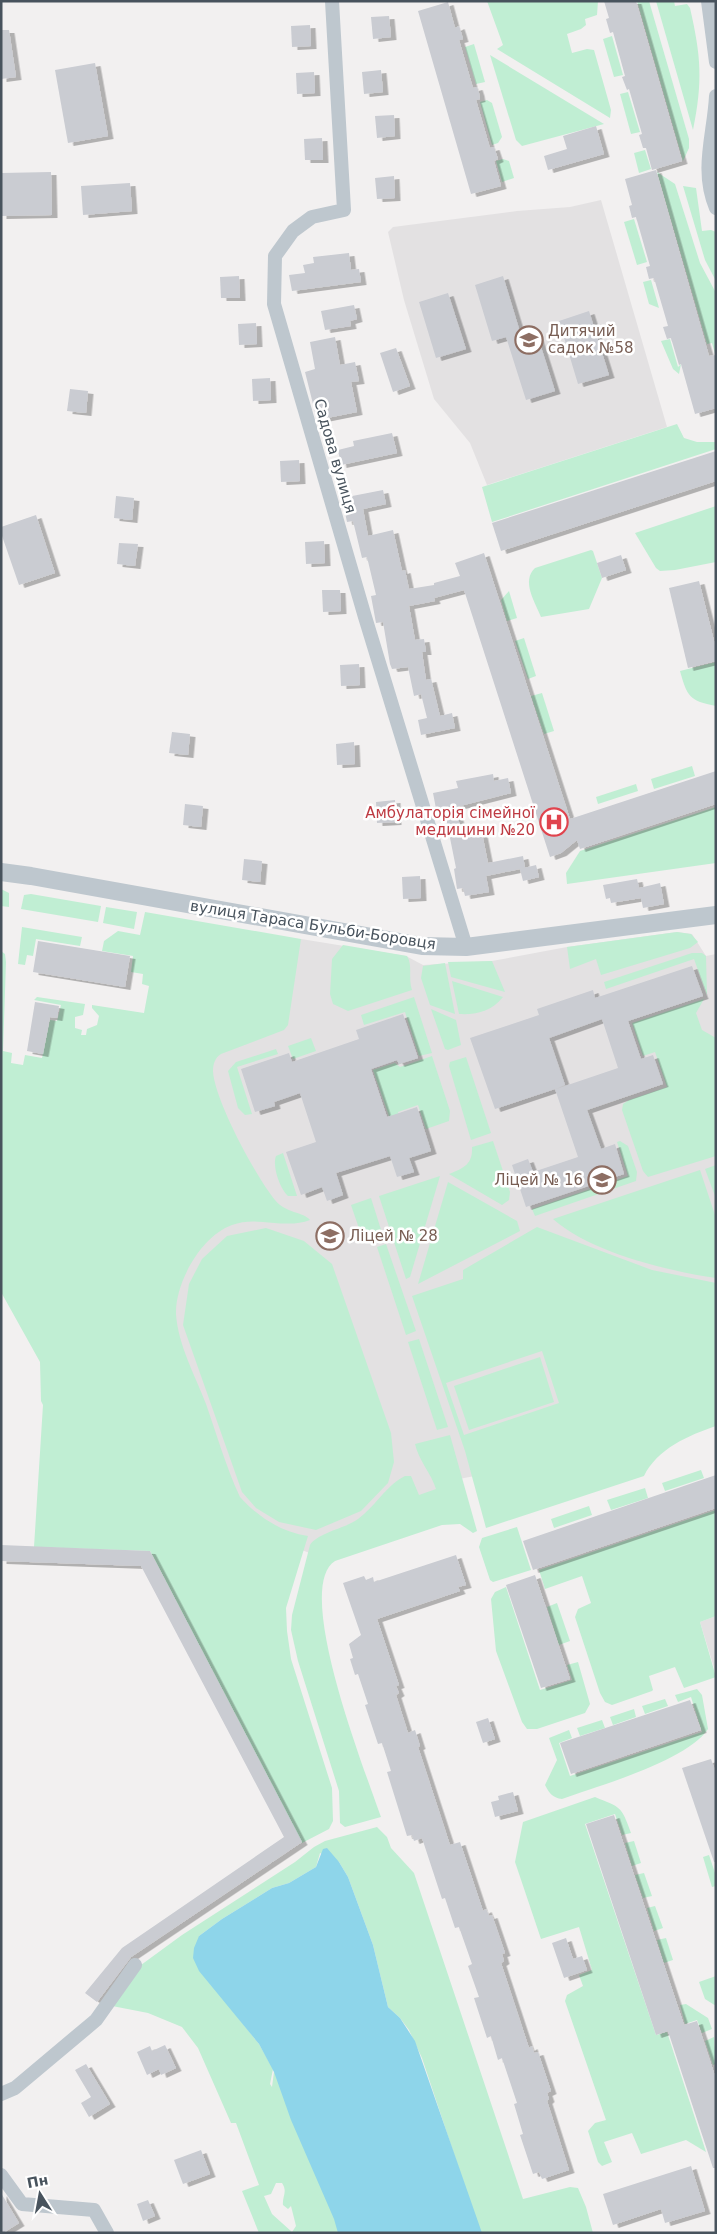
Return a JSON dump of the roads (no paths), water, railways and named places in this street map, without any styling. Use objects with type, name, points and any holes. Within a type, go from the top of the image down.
[{"type":"street","name":"Садова вулиця","points":[[332,1],[344,210],[312,217],[293,231],[275,256],[274,304],[365,617],[466,947]]},
{"type":"street","points":[[708,1],[716,62]]},
{"type":"street","points":[[716,96],[707,169],[710,194],[716,208]]},
{"type":"street","name":"вулиця Тараса Бульби-Боровця","points":[[1,872],[418,945],[466,947],[716,915]]},
{"type":"street","points":[[1,2094],[15,2088],[96,2020],[134,1966]]},
{"type":"street","points":[[1,2175],[22,2204],[94,2210],[107,2233]]},
{"type":"water","points":[[327,1848],[339,1862],[348,1877],[373,1945],[388,2007],[400,2018],[415,2041],[482,2233],[338,2233],[334,2219],[291,2120],[274,2072],[259,2044],[199,1971],[193,1958],[194,1948],[199,1936],[222,1919],[272,1888],[289,1883],[316,1867],[323,1849]]},
{"type":"place","name":"Дитячий садок №58","points":[[529,340]]},
{"type":"place","name":"Амбулаторія сімейної медицини №20","points":[[554,822]]},
{"type":"place","name":"Ліцей № 16","points":[[602,1180]]},
{"type":"place","name":"Ліцей № 28","points":[[330,1236]]}]
